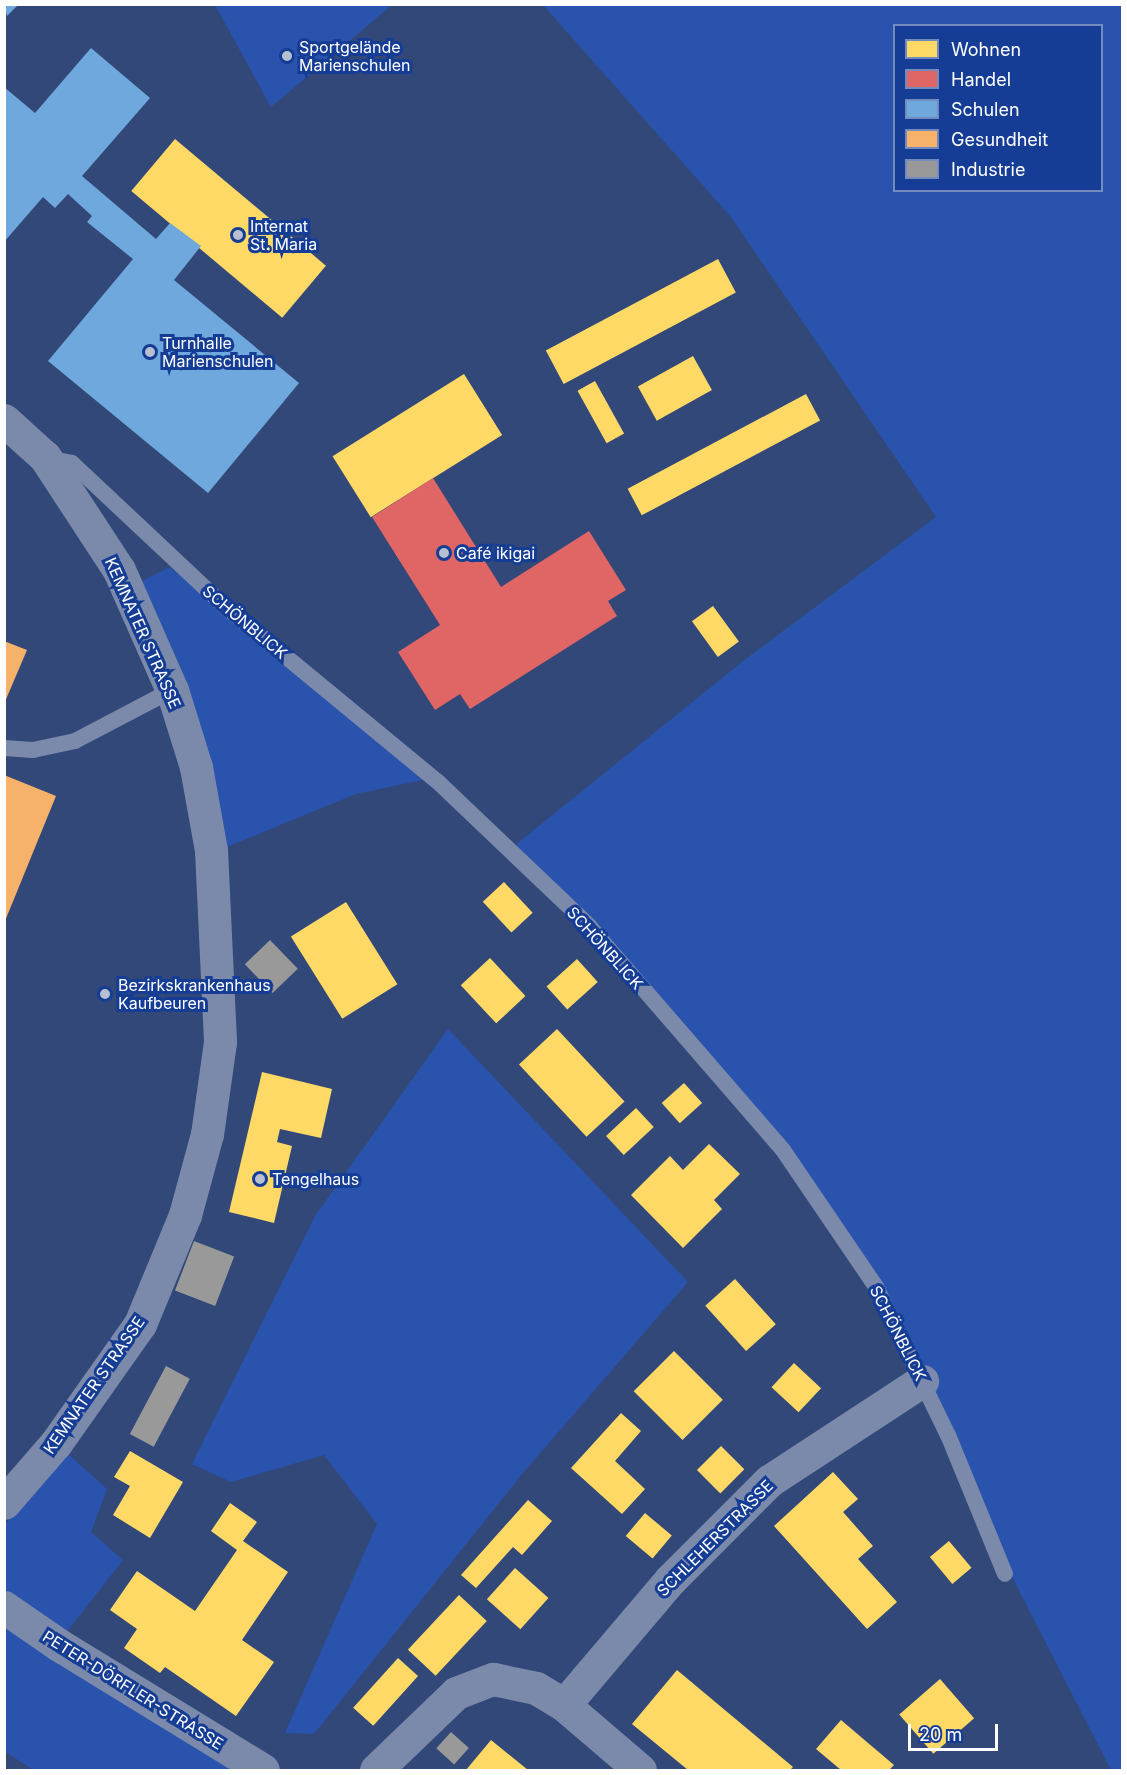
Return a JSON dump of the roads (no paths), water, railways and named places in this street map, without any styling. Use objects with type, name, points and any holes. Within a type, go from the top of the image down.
[{"type":"street","name":"KEMNATER STRASSE","points":[[4,420],[45,457],[118,570],[172,690],[196,766],[211,850],[220,1042],[207,1134],[185,1215],[140,1324],[56,1443],[4,1503]]},
{"type":"street","name":"SCHLEHERSTRASSE","points":[[564,1705],[670,1580],[769,1481],[922,1381]]},
{"type":"street","name":"PETER-DÖRFLER-STRASSE","points":[[4,1607],[59,1645],[263,1770]]},
{"type":"street","points":[[376,1770],[456,1693],[493,1679],[536,1688],[564,1705],[640,1770]]},
{"type":"lane","name":"SCHÖNBLICK","points":[[45,457],[72,463],[222,604],[437,781],[589,926],[783,1150],[876,1287],[922,1381],[1005,1574]]},
{"type":"lane","points":[[4,748],[33,750],[75,741],[172,690]]},
{"type":"place","name":"Sportgelände Marienschulen","points":[[287,56]]},
{"type":"place","name":"Internat St. Maria","points":[[238,235]]},
{"type":"place","name":"Turnhalle Marienschulen","points":[[150,352]]},
{"type":"place","name":"Café ikigai","points":[[444,553]]},
{"type":"place","name":"Bezirkskrankenhaus Kaufbeuren","points":[[105,994]]},
{"type":"place","name":"Tengelhaus","points":[[260,1179]]}]
